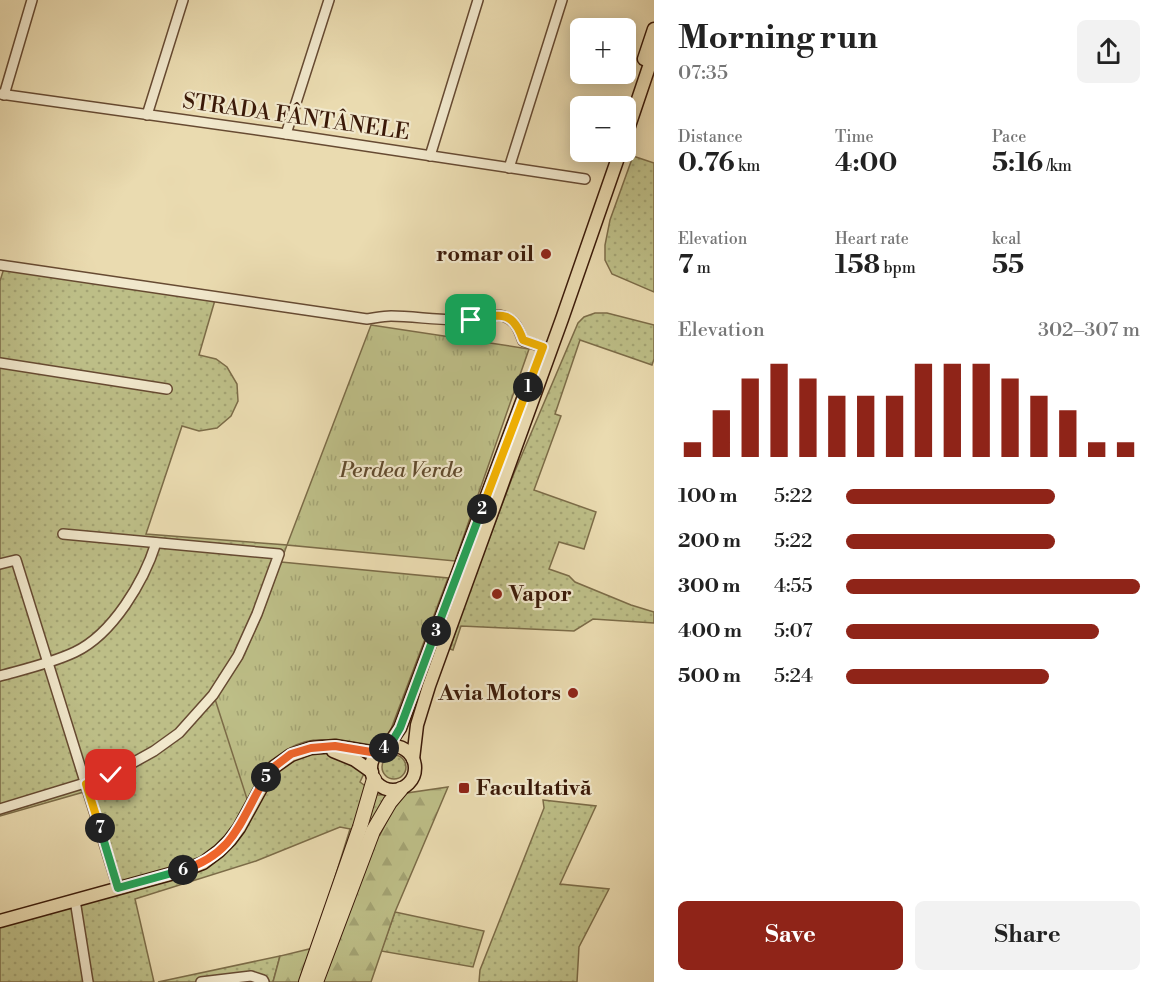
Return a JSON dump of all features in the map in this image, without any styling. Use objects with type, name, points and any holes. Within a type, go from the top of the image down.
[{"type":"highway","points":[[306,982],[360,827],[373,775]]},
{"type":"highway","points":[[316,982],[373,831],[390,802],[401,789]]},
{"type":"main road","points":[[631,96],[654,29]]},
{"type":"main road","points":[[636,105],[654,52]]},
{"type":"main road","points":[[373,775],[372,764],[400,728],[564,290],[608,162]]},
{"type":"main road","points":[[327,747],[355,760],[384,788],[401,789],[414,776],[413,759],[417,725],[429,686],[617,162]]},
{"type":"main road","points":[[0,921],[185,870],[202,863],[230,840],[274,767],[291,754],[335,746],[382,750],[399,747],[406,750],[413,759]]},
{"type":"street","points":[[2,95],[32,0]]},
{"type":"street","points":[[147,115],[183,0]]},
{"type":"street","points":[[286,134],[328,0]]},
{"type":"street","points":[[430,156],[478,0]]},
{"type":"street","points":[[509,168],[562,0]]},
{"type":"street","name":"STRADA FÂNTÂNELE","points":[[2,95],[286,134],[585,179]]},
{"type":"street","points":[[0,265],[367,319],[391,316],[471,320],[499,315],[513,321],[523,340],[543,347]]},
{"type":"street","points":[[0,363],[167,389]]},
{"type":"street","points":[[0,809],[111,775],[154,751],[179,733],[213,695],[238,656],[257,614],[279,554],[63,534]]},
{"type":"street","points":[[0,676],[76,652],[88,644],[109,625],[130,598],[152,557],[156,543]]},
{"type":"street","points":[[0,564],[16,560],[118,888]]},
{"type":"street","points":[[75,900],[88,982]]},
{"type":"street","points":[[201,982],[251,976],[264,982]]},
{"type":"green space","points":[[636,157],[654,163],[654,292],[612,274],[605,260],[605,245],[610,220],[631,162],[636,162]]},
{"type":"green space","points":[[4,268],[215,300],[199,355],[216,359],[227,367],[237,384],[238,401],[231,416],[217,428],[199,431],[182,426],[146,534],[287,545],[261,617],[242,659],[215,699],[275,760],[307,742],[333,740],[360,746],[377,746],[360,782],[378,795],[400,794],[381,835],[340,827],[256,861],[135,899],[154,982],[0,982],[0,915],[116,883],[84,792],[0,816],[0,281]]},
{"type":"green space","points":[[595,313],[607,313],[654,325],[654,359],[652,365],[580,340],[555,414],[561,416],[534,490],[596,512],[584,549],[559,542],[549,569],[631,605],[654,612],[654,623],[593,619],[574,631],[461,626],[453,650],[450,649],[512,478],[578,323],[584,317]]},
{"type":"green space","name":"Perdea Verde","points":[[371,325],[529,349],[455,561],[287,545]]},
{"type":"green space","points":[[281,562],[448,578],[391,729],[383,741],[368,747],[332,740],[308,741],[294,746],[271,765],[248,802],[215,699],[242,659],[261,617]]},
{"type":"green space","points":[[394,755],[399,756],[405,762],[405,772],[399,778],[394,779],[389,778],[383,772],[382,767],[383,762],[389,756]]},
{"type":"green space","points":[[448,787],[395,912],[371,982],[273,982],[280,956],[313,948],[350,829],[380,835],[400,794]]},
{"type":"green space","points":[[543,800],[596,806],[560,884],[609,889],[579,947],[577,982],[479,982],[480,970],[544,808]]},
{"type":"green space","points":[[395,912],[484,931],[473,967],[381,951]]},
{"type":"green space","points":[[280,956],[273,982],[158,982]]},
{"type":"place","name":"romar oil","points":[[546,254]]},
{"type":"place","name":"Vapor","points":[[497,594]]},
{"type":"place","name":"Avia Motors","points":[[573,693]]},
{"type":"place","name":"Facultativă","points":[[464,788]]},
{"type":"route","points":[[111,775],[86,784],[118,888],[185,870],[202,863],[219,851],[239,828],[259,789],[274,767],[291,754],[311,748],[335,746],[377,753],[393,740],[400,728],[543,347],[523,340],[518,327],[505,316],[471,320]]}]
